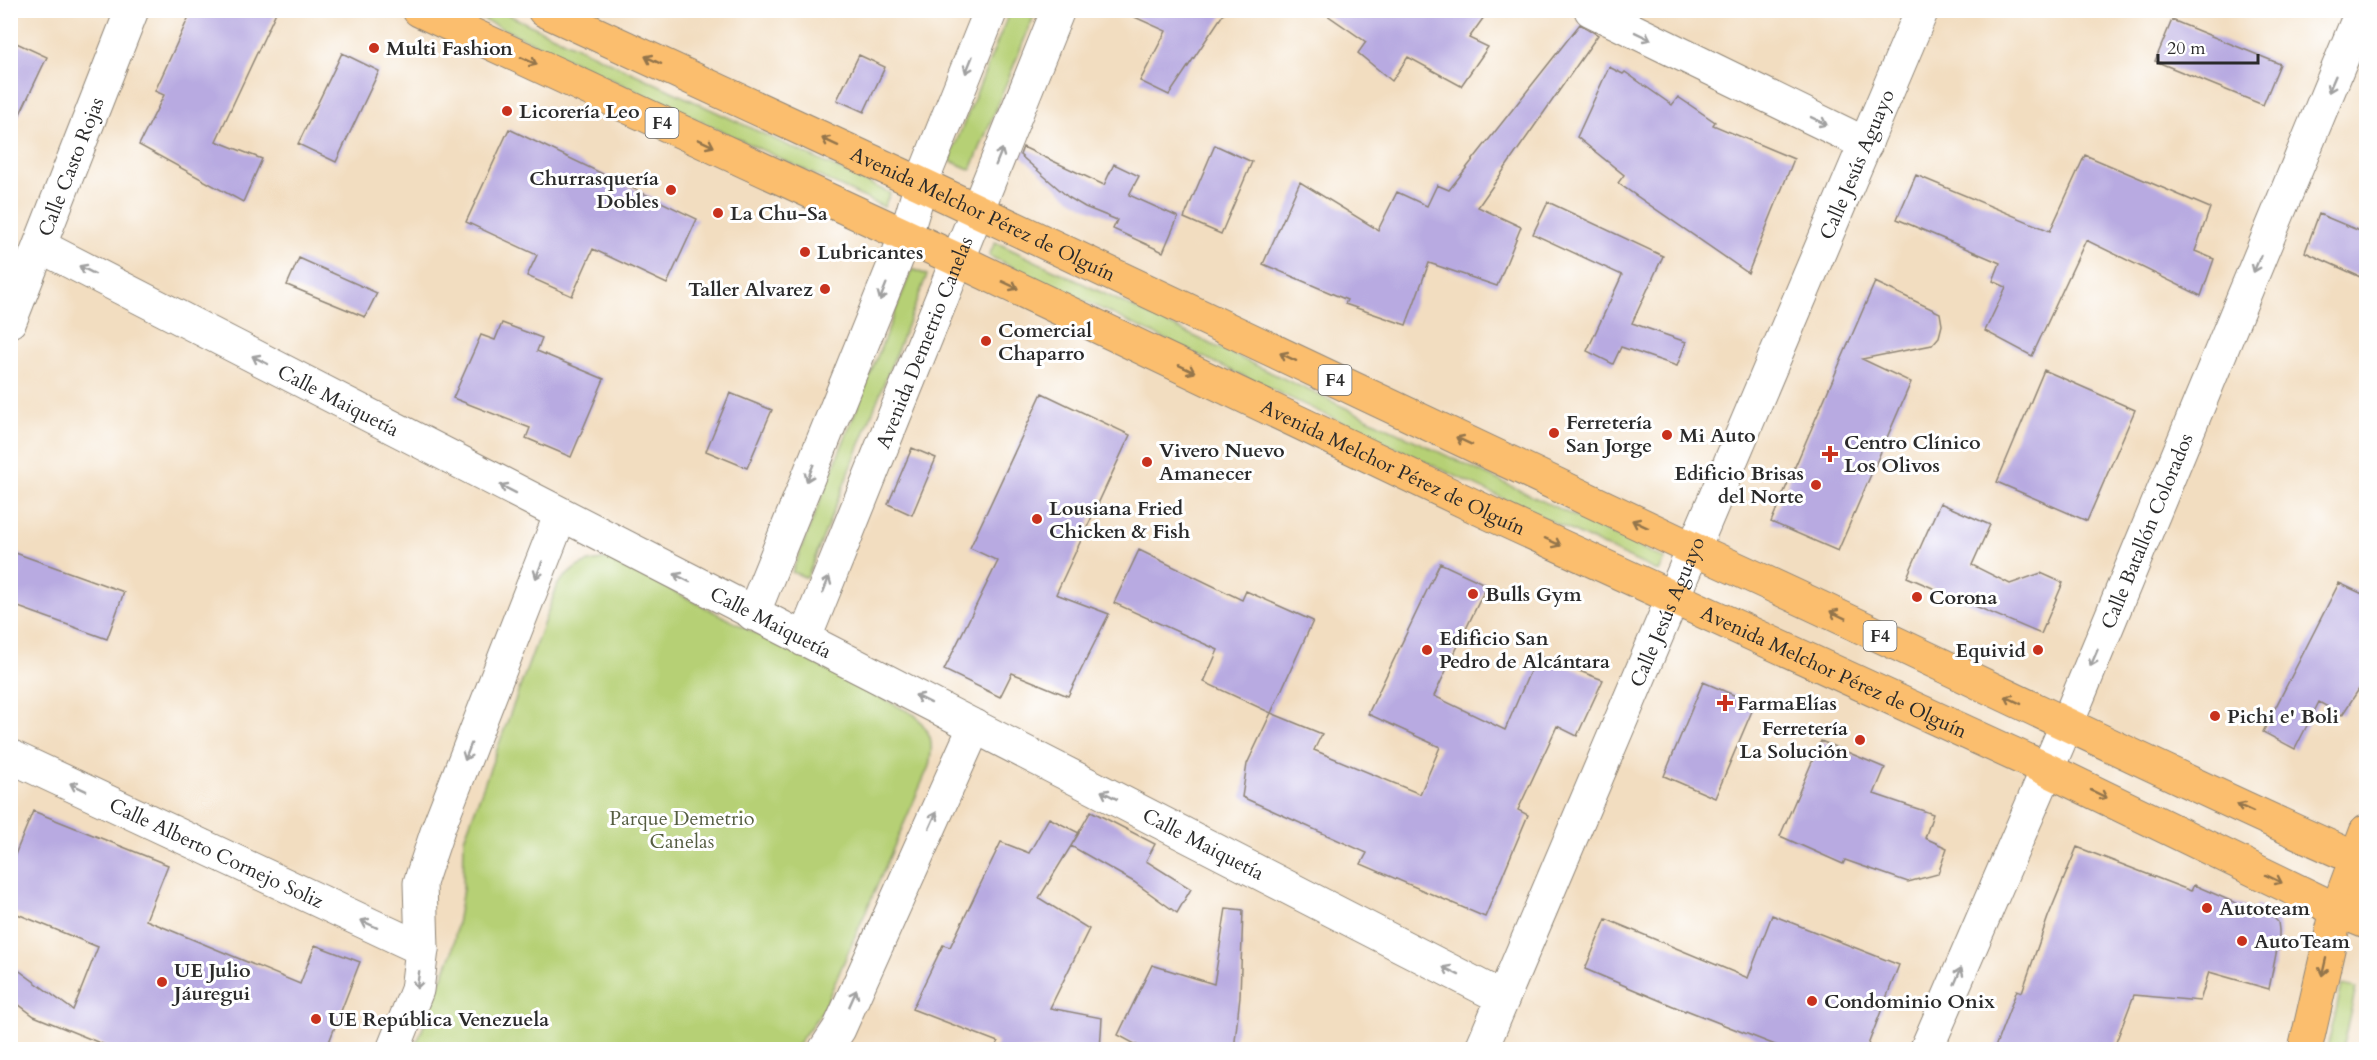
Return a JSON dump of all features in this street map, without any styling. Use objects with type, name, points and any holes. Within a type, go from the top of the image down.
[{"type":"main road","name":"Avenida Melchor Pérez de Olguín","points":[[418,10],[885,226],[905,238],[958,260],[1491,514],[2046,769],[2352,916]]},
{"type":"main road","name":"Avenida Melchor Pérez de Olguín","points":[[544,10],[921,184],[1693,549],[1806,600],[2066,726],[2363,851]]},
{"type":"main road","points":[[2305,1050],[2352,916],[2363,851]]},
{"type":"street","name":"Calle Casto Rojas","points":[[10,321],[132,10]]},
{"type":"street","points":[[753,614],[905,238],[921,184],[991,10]]},
{"type":"street","name":"Avenida Demetrio Canelas","points":[[804,639],[1058,10]]},
{"type":"street","points":[[1591,10],[1866,144]]},
{"type":"street","name":"Calle Jesús Aguayo","points":[[1481,1050],[1922,10]]},
{"type":"street","name":"Calle Batallón Colorados","points":[[1926,1050],[2066,726],[2362,10]]},
{"type":"street","name":"Calle Maiquetía","points":[[40,246],[560,516],[975,726],[1503,998]]},
{"type":"street","points":[[393,1050],[417,990],[422,949],[420,883],[444,815],[560,516]]},
{"type":"street","points":[[825,1050],[839,1029],[975,726]]},
{"type":"street","name":"Calle Alberto Cornejo Soliz","points":[[10,756],[422,949]]},
{"type":"green space","points":[[465,11],[500,11],[890,193],[884,207]]},
{"type":"green space","points":[[1010,11],[1036,11],[971,170],[949,160]]},
{"type":"green space","points":[[995,242],[1665,559],[1659,572],[989,256]]},
{"type":"green space","points":[[912,269],[927,275],[807,578],[792,572]]},
{"type":"green space","name":"Parque Demetrio Canelas","points":[[611,559],[915,715],[925,727],[930,738],[929,766],[823,1010],[794,1049],[414,1050],[452,953],[463,889],[464,839],[558,584],[570,572],[582,565]]},
{"type":"green space","points":[[2342,985],[2356,988],[2342,1049],[2327,1049]]},
{"type":"building","points":[[192,10],[277,10],[216,141],[262,159],[243,202],[139,145],[164,95],[155,91]]},
{"type":"building","points":[[1119,10],[1226,10],[1169,95],[1140,81],[1166,31]]},
{"type":"building","points":[[1320,10],[1489,10],[1469,38],[1488,47],[1461,86],[1408,57],[1392,81],[1358,53],[1366,42]]},
{"type":"building","points":[[2172,20],[2280,64],[2263,105],[2155,61]]},
{"type":"building","points":[[1580,24],[1598,35],[1478,207],[1521,227],[1497,286],[1429,263],[1406,325],[1345,304],[1347,300],[1263,264],[1300,182],[1378,230],[1397,192],[1427,206],[1437,185],[1449,190]]},
{"type":"building","points":[[10,40],[47,57],[10,135]]},
{"type":"building","points":[[342,53],[379,71],[336,162],[298,144]]},
{"type":"building","points":[[859,55],[885,67],[864,112],[837,100]]},
{"type":"building","points":[[1609,67],[1623,74],[1625,72],[1672,105],[1678,97],[1715,122],[1713,125],[1794,159],[1748,273],[1618,183],[1624,175],[1577,137]]},
{"type":"building","points":[[509,129],[697,219],[667,284],[593,249],[572,296],[527,276],[537,255],[466,222]]},
{"type":"building","points":[[1215,145],[1252,162],[1221,234],[1184,218]]},
{"type":"building","points":[[1023,147],[1104,185],[1114,164],[1139,176],[1129,195],[1178,217],[1163,252],[1113,229],[1117,220],[1085,207],[1068,197],[1020,155]]},
{"type":"building","points":[[2085,155],[2210,208],[2195,251],[2214,259],[2201,296],[2086,240],[2032,356],[1985,331],[2006,287],[1993,281],[2000,263],[1897,219],[1916,175],[2050,231]]},
{"type":"building","points":[[1548,202],[1663,256],[1632,323],[1686,342],[1677,366],[1621,347],[1613,364],[1587,351],[1622,275],[1533,234]]},
{"type":"building","points":[[2319,214],[2367,234],[2367,280],[2305,252]]},
{"type":"building","points":[[299,258],[377,293],[365,317],[287,285]]},
{"type":"building","points":[[1875,282],[1940,313],[1942,325],[1939,337],[1932,345],[1862,359],[1911,382],[1838,551],[1771,522]]},
{"type":"building","points":[[502,323],[542,338],[537,351],[604,379],[571,457],[526,438],[530,428],[453,398],[481,335],[495,340]]},
{"type":"building","points":[[2044,370],[2135,410],[2087,521],[1997,482]]},
{"type":"building","points":[[730,393],[772,410],[747,468],[706,451]]},
{"type":"building","points":[[1042,393],[1130,435],[1056,594],[1109,614],[1068,696],[1012,673],[1000,697],[944,670],[998,561],[970,548]]},
{"type":"building","points":[[912,448],[936,458],[912,515],[888,504]]},
{"type":"building","points":[[1940,503],[1990,525],[1972,565],[2010,584],[2041,573],[2063,583],[2041,634],[1907,577]]},
{"type":"building","points":[[1139,550],[1242,600],[1246,591],[1313,621],[1271,713],[1204,682],[1218,650],[1114,603]]},
{"type":"building","points":[[10,551],[124,592],[107,639],[10,604]]},
{"type":"building","points":[[1440,563],[1487,585],[1434,696],[1505,730],[1537,655],[1603,680],[1577,736],[1557,726],[1518,810],[1528,815],[1485,917],[1361,864],[1367,853],[1242,797],[1247,764],[1271,713],[1322,734],[1314,750],[1420,794],[1440,747],[1368,714]]},
{"type":"building","points":[[2339,583],[2367,596],[2367,677],[2342,715],[2319,702],[2295,749],[2263,732]]},
{"type":"building","points":[[1703,682],[1755,704],[1715,798],[1664,776]]},
{"type":"building","points":[[1821,741],[1885,768],[1874,794],[1933,814],[1925,838],[1947,848],[1938,874],[1908,882],[1845,860],[1843,864],[1780,836]]},
{"type":"building","points":[[33,811],[168,865],[146,920],[300,984],[315,945],[360,962],[326,1050],[117,1050],[34,1016],[10,998],[10,964],[73,1010],[98,947],[10,911],[10,867]]},
{"type":"building","points":[[1091,811],[1155,844],[1146,861],[1191,889],[1177,913],[1134,882],[1071,846]]},
{"type":"building","points":[[1049,818],[1079,833],[1039,898],[1089,929],[1050,1008],[1102,1018],[1100,1050],[996,1050],[998,1042],[912,1009],[943,945],[950,947],[1001,842],[1029,853]]},
{"type":"building","points":[[2077,847],[2191,891],[2194,885],[2254,911],[2256,904],[2278,922],[2279,939],[2269,989],[2209,972],[2200,1001],[2134,995],[2113,1050],[1994,1050],[2017,990],[2022,992],[2048,917]]},
{"type":"building","points":[[1226,908],[1243,910],[1240,996],[1234,1050],[1146,1050],[1118,1035],[1152,965],[1214,984]]},
{"type":"building","name":"Condominio Onix","points":[[1772,915],[1899,965],[1866,1050],[1788,1050],[1685,1011],[1585,969],[1606,919],[1748,978]]},
{"type":"place","name":"Multi Fashion","points":[[374,48]]},
{"type":"place","name":"Licorería Leo","points":[[507,111]]},
{"type":"place","name":"Churrasquería Dobles","points":[[671,190]]},
{"type":"place","name":"La Chu-Sa","points":[[718,213]]},
{"type":"place","name":"Lubricantes","points":[[805,252]]},
{"type":"place","name":"Taller Alvarez","points":[[825,289]]},
{"type":"place","name":"Comercial Chaparro","points":[[986,341]]},
{"type":"place","name":"Ferretería San Jorge","points":[[1554,433]]},
{"type":"place","name":"Mi Auto","points":[[1667,435]]},
{"type":"place","name":"Centro Clínico Los Olivos","points":[[1830,454]]},
{"type":"place","name":"Vivero Nuevo Amanecer","points":[[1147,462]]},
{"type":"place","name":"Edificio Brisas del Norte","points":[[1816,485]]},
{"type":"place","name":"Lousiana Fried Chicken & Fish","points":[[1037,519]]},
{"type":"place","name":"Bulls Gym","points":[[1473,594]]},
{"type":"place","name":"Corona","points":[[1917,597]]},
{"type":"place","name":"Edificio San Pedro de Alcántara","points":[[1427,650]]},
{"type":"place","name":"Equivid","points":[[2038,650]]},
{"type":"place","name":"FarmaElías","points":[[1725,703]]},
{"type":"place","name":"Pichi e' Boli","points":[[2215,716]]},
{"type":"place","name":"Ferretería La Solución","points":[[1860,740]]},
{"type":"place","name":"Autoteam","points":[[2207,908]]},
{"type":"place","name":"AutoTeam","points":[[2242,941]]},
{"type":"place","name":"UE Julio Jáuregui","points":[[162,982]]},
{"type":"place","name":"Condominio Onix","points":[[1812,1001]]},
{"type":"place","name":"UE República Venezuela","points":[[316,1019]]}]
